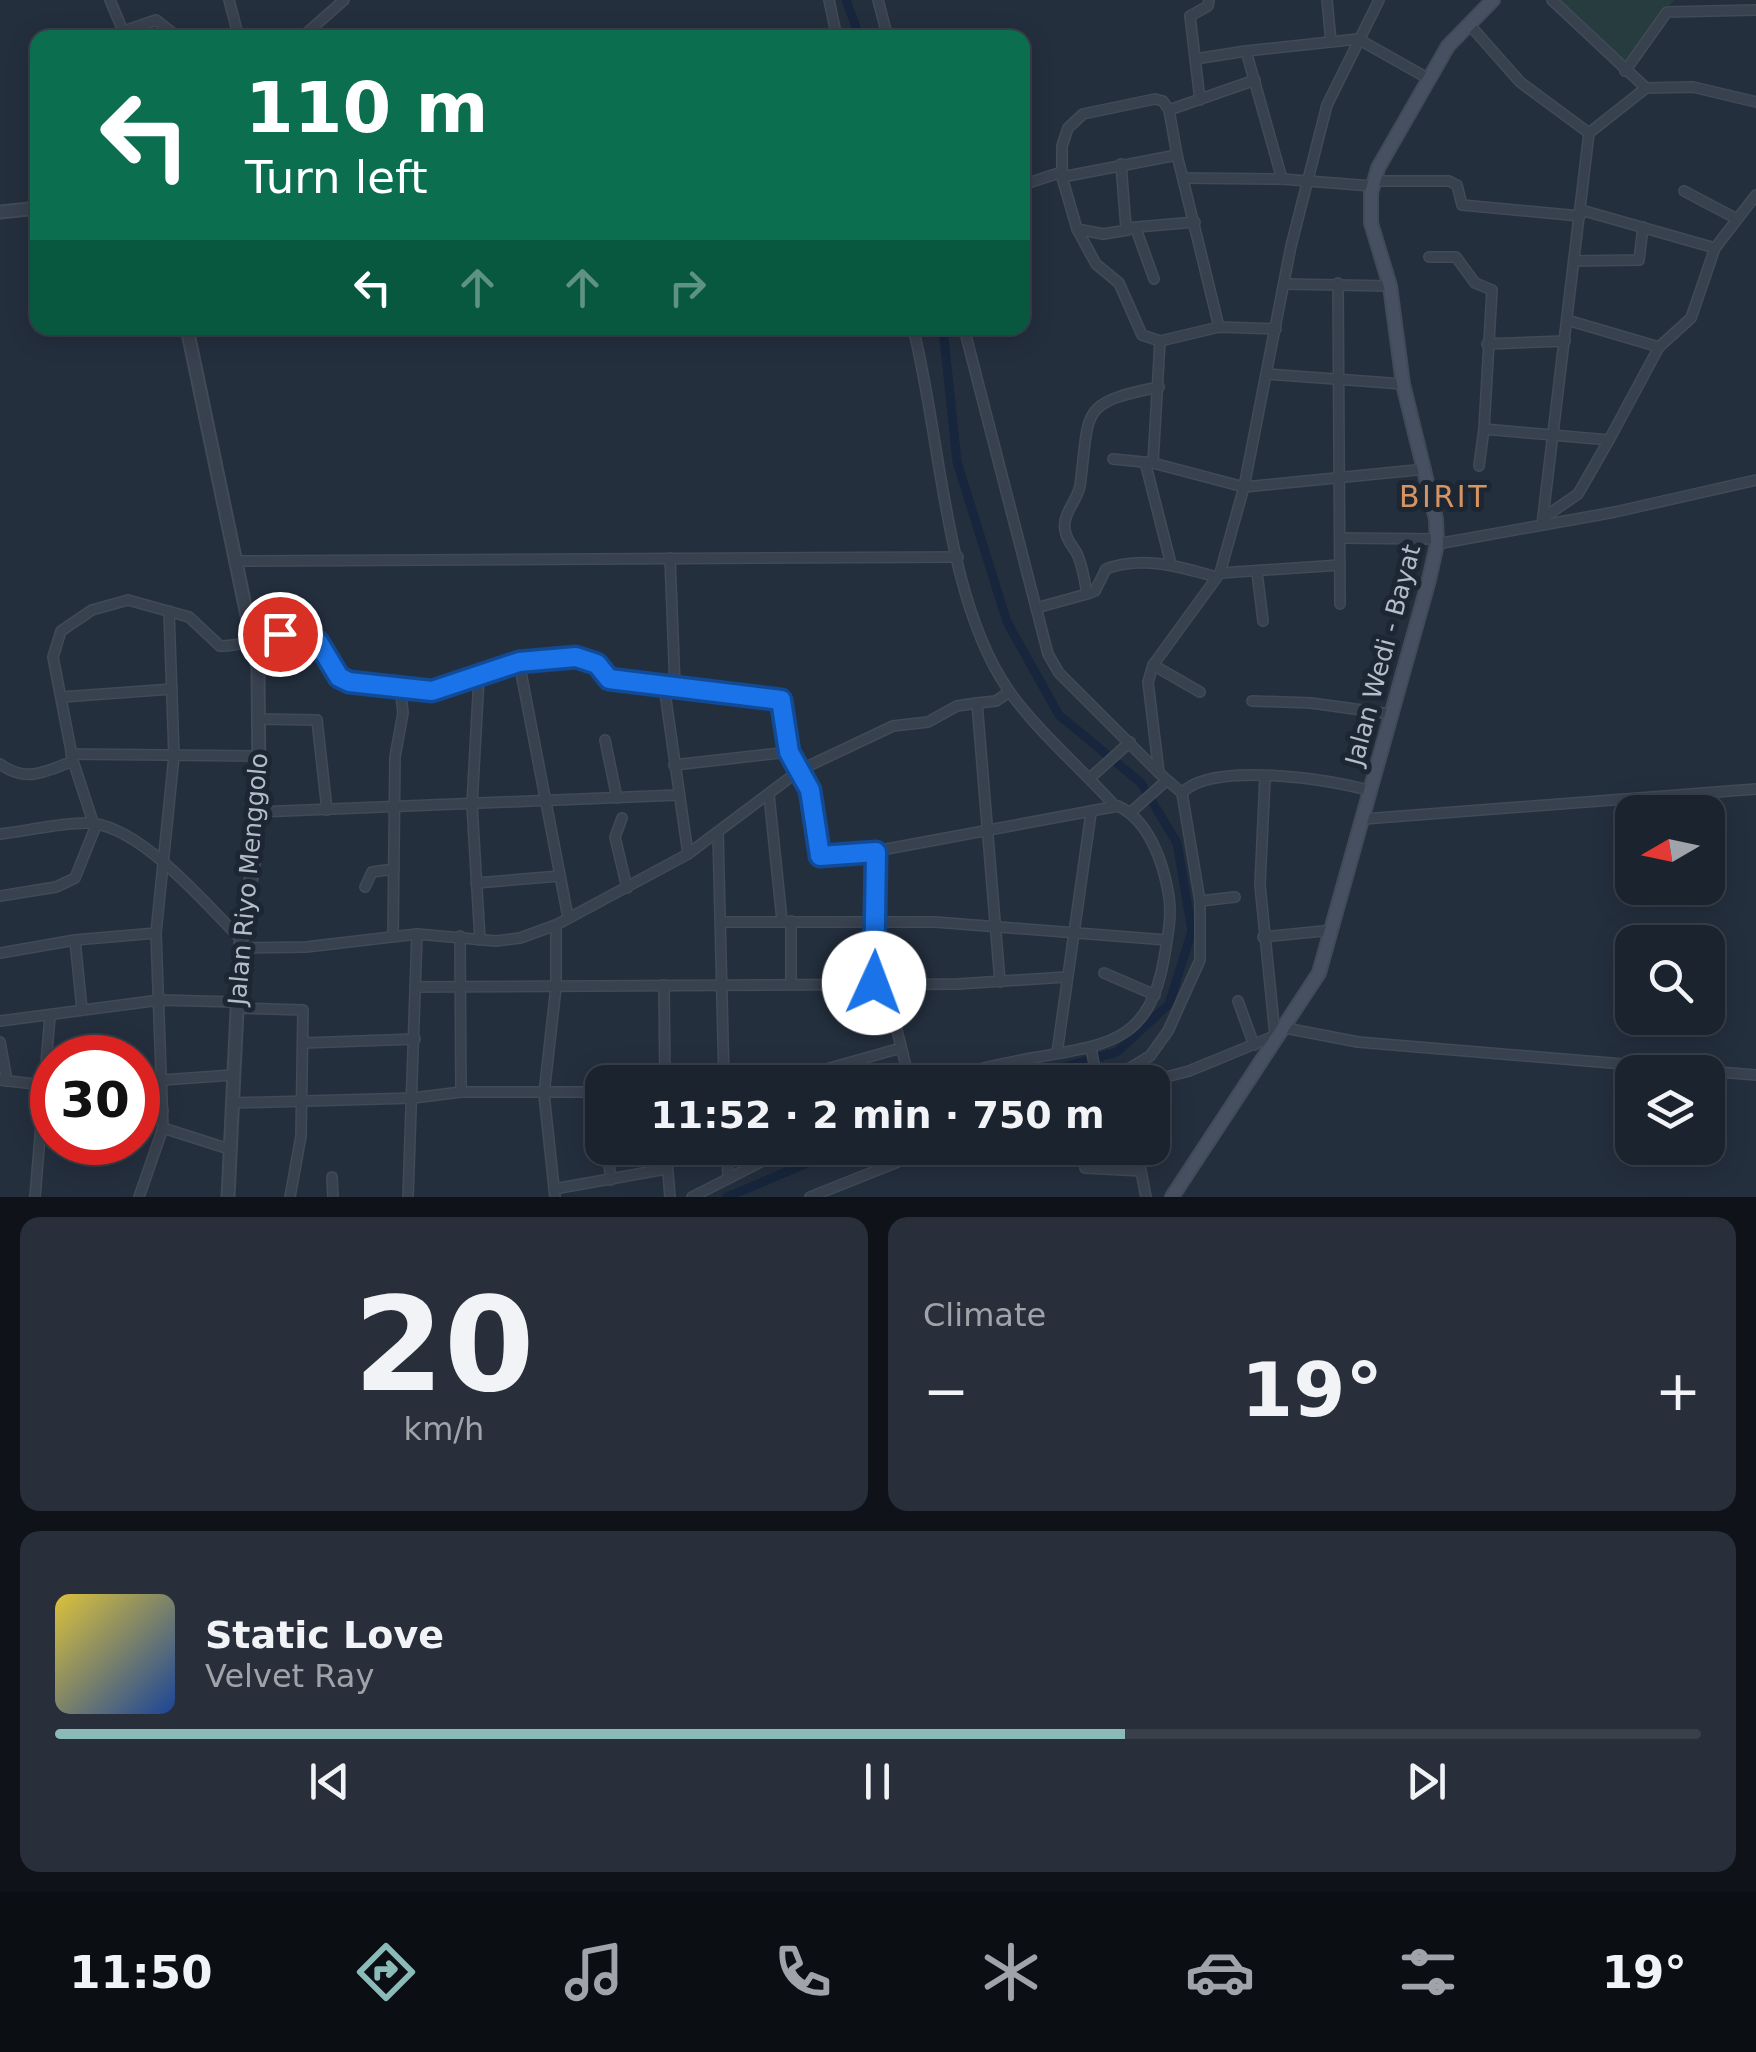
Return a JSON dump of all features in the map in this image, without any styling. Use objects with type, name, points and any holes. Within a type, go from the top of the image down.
[{"type":"main road","points":[[1373,184],[1430,78],[1468,23],[1494,0]]},
{"type":"main road","name":"Jalan Wedi - Bayat","points":[[1172,1197],[1316,980],[1364,819],[1437,542],[1426,469],[1403,384],[1390,286],[1371,222],[1373,184]]},
{"type":"street","points":[[110,0],[123,30]]},
{"type":"street","points":[[230,0],[237,30]]},
{"type":"street","points":[[326,0],[331,12]]},
{"type":"street","points":[[310,30],[344,0]]},
{"type":"street","points":[[829,0],[836,30]]},
{"type":"street","points":[[878,0],[886,30]]},
{"type":"street","points":[[1200,100],[1190,16],[1208,6],[1209,0]]},
{"type":"street","points":[[1328,0],[1331,42]]},
{"type":"street","points":[[1163,779],[1147,694],[1153,666],[1218,575],[1244,487],[1284,284],[1327,105],[1379,0]]},
{"type":"street","points":[[1552,0],[1646,88]]},
{"type":"street","points":[[1626,71],[1669,11],[1756,10]]},
{"type":"street","points":[[135,30],[159,21],[170,30]]},
{"type":"street","points":[[1468,23],[1520,82],[1589,134]]},
{"type":"street","points":[[1195,59],[1358,40],[1430,78]]},
{"type":"street","points":[[1246,51],[1282,179]]},
{"type":"street","points":[[1168,110],[1254,80]]},
{"type":"street","points":[[1542,522],[1589,134],[1646,88],[1693,88],[1756,102]]},
{"type":"street","points":[[1219,327],[1168,110],[1159,99],[1083,114],[1064,136],[1062,175],[1076,229],[1096,264],[1119,283],[1144,337],[1160,341],[1219,327],[1276,329]]},
{"type":"street","points":[[1030,183],[1177,155]]},
{"type":"street","points":[[1121,164],[1123,220],[1134,229],[1154,279]]},
{"type":"street","points":[[1184,178],[1373,184],[1452,181],[1462,205],[1581,213],[1715,248]]},
{"type":"street","points":[[1684,191],[1740,215]]},
{"type":"street","points":[[1542,522],[1578,494],[1660,347],[1691,318],[1715,248],[1756,195]]},
{"type":"street","points":[[1740,215],[1756,206]]},
{"type":"street","points":[[0,212],[30,209]]},
{"type":"street","points":[[1076,229],[1103,234],[1195,222]]},
{"type":"street","points":[[1574,261],[1639,260],[1643,228]]},
{"type":"street","points":[[1429,257],[1458,258],[1475,283],[1492,290],[1479,466]]},
{"type":"street","points":[[1338,283],[1340,604]]},
{"type":"street","points":[[1284,284],[1390,286]]},
{"type":"street","points":[[1567,320],[1660,347]]},
{"type":"street","name":"Jalan Riyo Menggolo","points":[[188,335],[254,644],[261,719],[258,812],[240,943],[228,1197]]},
{"type":"street","points":[[914,335],[958,556],[987,650],[1009,692],[1115,806]]},
{"type":"street","points":[[966,335],[1053,663],[1163,779],[1182,794],[1200,901],[1201,954],[1186,996],[1150,1056],[1132,1065]]},
{"type":"street","points":[[1160,341],[1159,387],[1149,462],[1171,564]]},
{"type":"street","points":[[1487,344],[1565,341]]},
{"type":"street","points":[[1268,374],[1403,384]]},
{"type":"street","points":[[1087,594],[1077,552],[1068,545],[1064,524],[1079,491],[1090,417],[1107,398],[1159,387]]},
{"type":"street","points":[[1484,429],[1553,432],[1609,440]]},
{"type":"street","points":[[1113,459],[1149,462],[1244,487],[1426,469]]},
{"type":"street","points":[[1340,538],[1437,542],[1756,480]]},
{"type":"street","points":[[234,562],[958,556]]},
{"type":"street","points":[[670,558],[674,765],[688,854]]},
{"type":"street","points":[[1036,608],[1095,590],[1109,568],[1171,564],[1218,575],[1340,565]]},
{"type":"street","points":[[1257,572],[1263,621]]},
{"type":"street","points":[[0,896],[56,888],[75,878],[96,825],[72,757],[53,648],[64,628],[92,610],[133,600],[196,622],[215,645],[254,644],[280,634],[308,637],[323,646],[342,680],[432,691],[519,662],[583,657],[597,664],[606,678],[781,700],[789,752],[810,790],[821,856],[876,852],[1115,806],[1133,811],[1159,858],[1170,905],[1155,994],[1133,1028],[1091,1050],[1008,1065]]},
{"type":"street","points":[[139,1197],[163,1128],[156,933],[174,756],[168,611]]},
{"type":"street","points":[[519,662],[568,917]]},
{"type":"street","points":[[1153,666],[1200,692]]},
{"type":"street","points":[[478,677],[472,805],[480,940]]},
{"type":"street","points":[[393,936],[393,807],[396,747],[403,713],[400,686]]},
{"type":"street","points":[[62,697],[172,689]]},
{"type":"street","points":[[0,834],[96,825],[127,835],[164,863],[240,943],[306,948],[417,934],[512,940],[556,926],[688,854],[800,770],[893,726],[928,722],[957,706],[996,701],[1009,692]]},
{"type":"street","points":[[1252,701],[1311,703],[1391,714]]},
{"type":"street","points":[[977,704],[1000,982]]},
{"type":"street","points":[[261,719],[317,720],[327,810]]},
{"type":"street","points":[[605,740],[617,798]]},
{"type":"street","points":[[1091,776],[1129,743]]},
{"type":"street","points":[[674,765],[789,752]]},
{"type":"street","points":[[0,764],[16,776],[29,776],[72,757],[260,756]]},
{"type":"street","points":[[1182,794],[1198,782],[1265,778],[1330,779],[1370,791]]},
{"type":"street","points":[[1265,778],[1260,885],[1263,936],[1280,1032]]},
{"type":"street","points":[[1133,811],[1163,779]]},
{"type":"street","points":[[1364,819],[1756,788]]},
{"type":"street","points":[[258,812],[678,794]]},
{"type":"street","points":[[769,795],[787,920],[791,983]]},
{"type":"street","points":[[1057,1054],[1091,813]]},
{"type":"street","points":[[622,818],[615,837],[628,888]]},
{"type":"street","points":[[718,832],[724,1065]]},
{"type":"street","points":[[876,852],[880,983],[906,1065]]},
{"type":"street","points":[[365,887],[372,872],[394,869]]},
{"type":"street","points":[[476,883],[560,876]]},
{"type":"street","points":[[1200,901],[1235,897]]},
{"type":"street","points":[[722,922],[877,920],[1076,930],[1167,940]]},
{"type":"street","points":[[556,926],[556,987],[544,1094],[554,1193],[666,1169]]},
{"type":"street","points":[[1263,936],[1333,930]]},
{"type":"street","points":[[0,953],[75,940],[156,933]]},
{"type":"street","points":[[408,1197],[417,934]]},
{"type":"street","points":[[460,936],[461,1092]]},
{"type":"street","points":[[75,940],[82,1010]]},
{"type":"street","points":[[1104,973],[1155,994]]},
{"type":"street","points":[[415,987],[1000,982],[1066,977]]},
{"type":"street","points":[[664,985],[665,1065]]},
{"type":"street","points":[[0,1022],[160,1000],[303,1009],[303,1101],[290,1197]]},
{"type":"street","points":[[1238,1002],[1254,1045]]},
{"type":"street","points":[[49,1035],[50,1016]]},
{"type":"street","points":[[1170,1074],[1280,1032],[1756,1076]]},
{"type":"street","points":[[303,1044],[415,1039]]},
{"type":"street","points":[[0,1042],[3,1081],[30,1085]]},
{"type":"street","points":[[841,1065],[902,1048]]},
{"type":"street","points":[[1091,1050],[1095,1065]]},
{"type":"street","points":[[163,1080],[232,1075]]},
{"type":"street","points":[[232,1103],[413,1098],[461,1092],[585,1093]]},
{"type":"street","points":[[163,1128],[228,1149]]},
{"type":"street","points":[[35,1197],[38,1165]]},
{"type":"street","points":[[609,1165],[611,1180]]},
{"type":"street","points":[[666,1165],[670,1197]]},
{"type":"street","points":[[727,1165],[728,1177]]},
{"type":"street","points":[[692,1197],[753,1165]]},
{"type":"street","points":[[810,1197],[890,1165]]},
{"type":"street","points":[[1085,1168],[1141,1170],[1146,1197]]},
{"type":"street","points":[[332,1176],[333,1197]]},
{"type":"green space","points":[[1556,0],[1674,0],[1623,63]]},
{"type":"waterway","points":[[846,0],[857,30]]},
{"type":"waterway","points":[[944,335],[957,462],[1007,622],[1059,715],[1141,783],[1177,843],[1192,931],[1169,1004],[1117,1052],[1071,1065]]},
{"type":"waterway","points":[[727,1197],[803,1165]]},
{"type":"district","name":"BIRIT","points":[[1444,496]]},
{"type":"route","points":[[280,634],[318,642],[339,677],[349,682],[432,691],[519,662],[583,657],[597,664],[609,679],[648,686],[728,690],[781,700],[789,752],[810,790],[820,856],[876,852],[874,983]]}]
